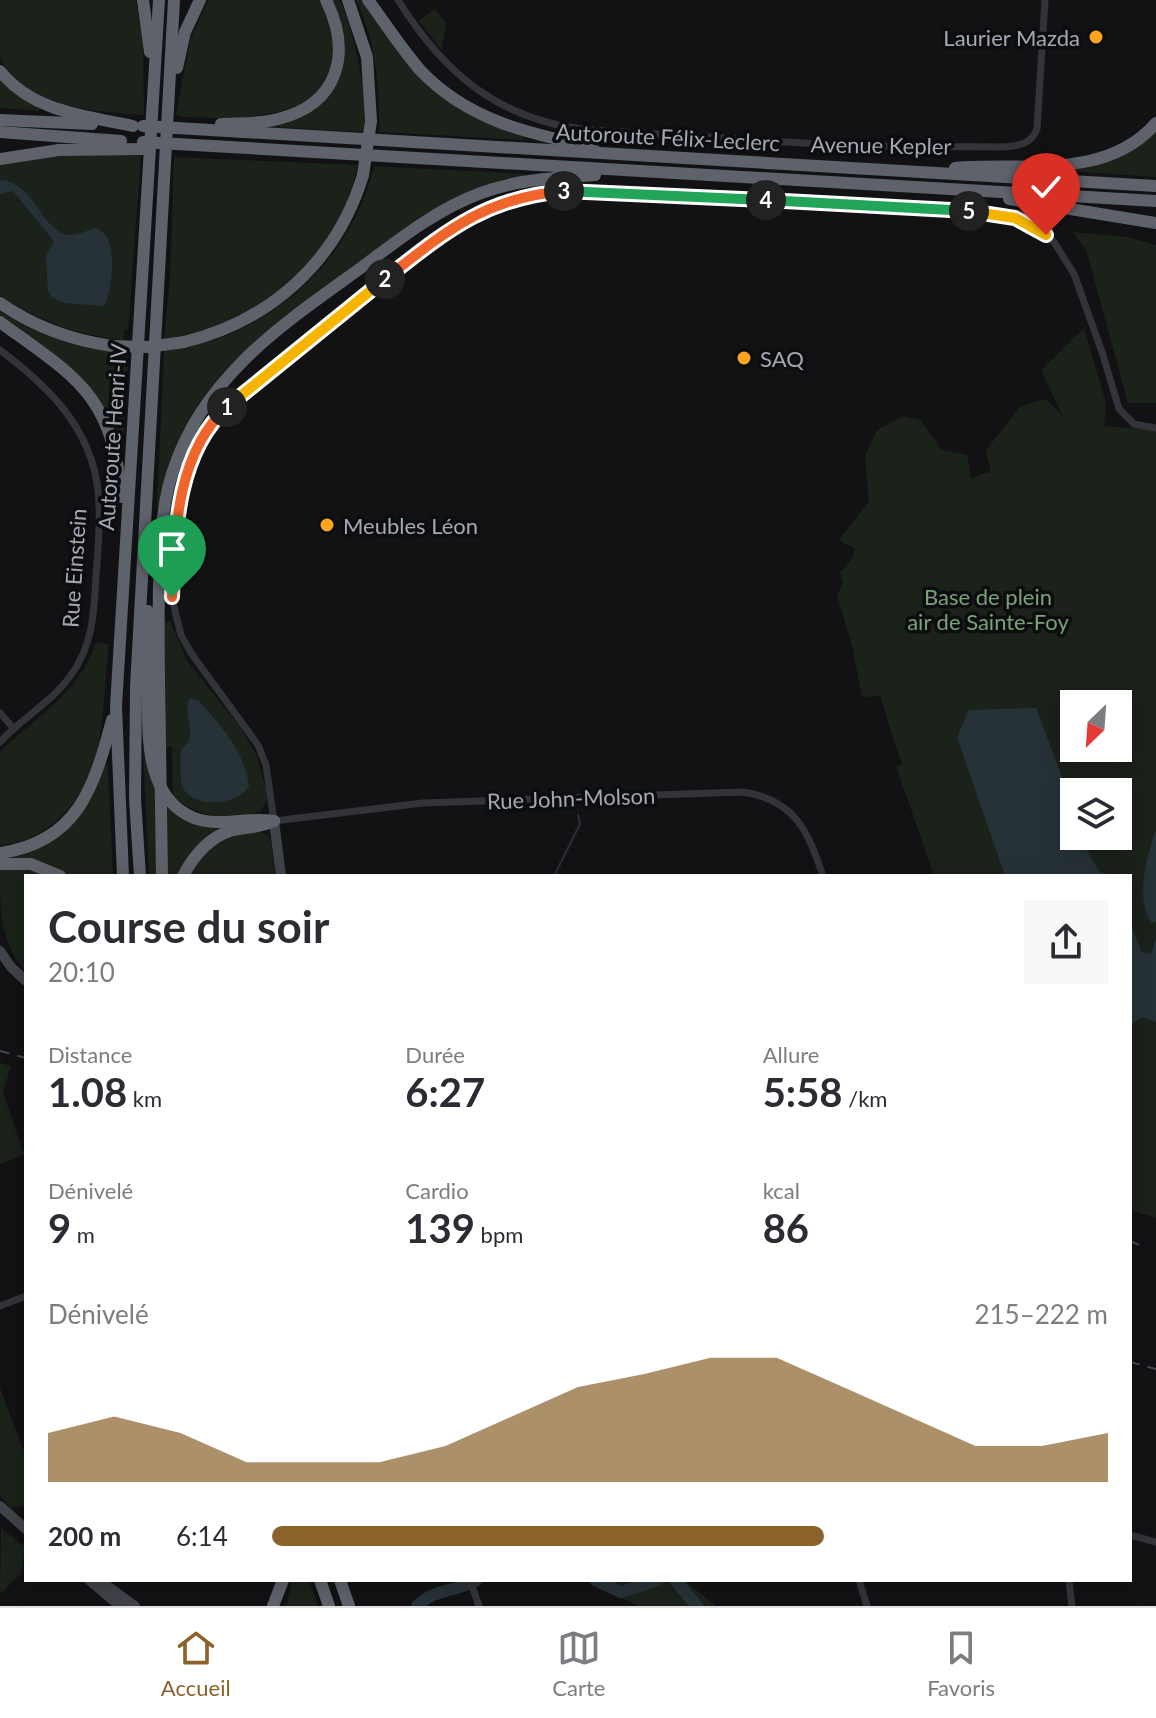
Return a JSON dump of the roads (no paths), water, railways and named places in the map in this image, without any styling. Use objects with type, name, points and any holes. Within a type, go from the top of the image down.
[{"type":"highway","points":[[143,0],[153,107]]},
{"type":"highway","name":"Autoroute Henri-IV","points":[[123,874],[116,706],[159,0]]},
{"type":"highway","name":"Autoroute Henri-IV","points":[[140,874],[134,741],[174,0]]},
{"type":"highway","points":[[169,107],[183,41],[200,0]]},
{"type":"highway","points":[[0,120],[179,128],[277,119],[301,110],[318,99],[330,85],[339,58],[338,33],[326,0]]},
{"type":"highway","points":[[0,303],[56,333],[112,346],[148,347],[221,332],[245,321],[297,284],[336,237],[352,207],[363,175],[371,121],[367,57],[348,0]]},
{"type":"highway","points":[[368,0],[428,78],[474,111],[526,132],[636,155]]},
{"type":"highway","points":[[0,71],[20,91],[64,112],[138,126]]},
{"type":"highway","points":[[917,172],[973,166],[1055,165],[1091,161],[1130,146],[1156,123]]},
{"type":"highway","name":"Autoroute Félix-Leclerc","points":[[179,128],[1156,186]]},
{"type":"highway","points":[[0,132],[143,146]]},
{"type":"highway","points":[[0,159],[59,150],[143,146]]},
{"type":"highway","name":"Autoroute Félix-Leclerc","points":[[143,146],[1156,201]]},
{"type":"highway","points":[[162,874],[158,636],[164,510],[170,478],[197,417],[224,380],[284,324],[410,232],[455,204],[495,188],[529,180],[654,172]]},
{"type":"highway","points":[[971,190],[1156,223]]},
{"type":"highway","points":[[0,322],[67,371],[101,412],[110,430],[117,458],[126,532]]},
{"type":"highway","points":[[153,378],[153,507],[147,655],[148,743],[154,770],[167,797],[176,807],[193,817],[209,822],[261,818],[274,821]]},
{"type":"highway","points":[[0,853],[34,845],[62,828],[74,816],[89,794],[96,776],[116,706]]},
{"type":"highway","points":[[184,874],[191,860],[215,839],[230,831],[262,827],[274,821]]},
{"type":"highway","points":[[0,864],[31,864],[55,874]]},
{"type":"highway","points":[[273,1606],[283,1582]]},
{"type":"highway","points":[[280,1606],[284,1582]]},
{"type":"highway","points":[[321,1582],[329,1606]]},
{"type":"highway","points":[[341,1582],[349,1606]]},
{"type":"street","name":"Avenue Kepler","points":[[398,0],[429,46],[459,77],[506,107],[559,125],[590,130],[840,145],[1010,147],[1029,142],[1037,129],[1045,0]]},
{"type":"street","points":[[281,874],[266,765],[258,745],[191,653],[181,635],[176,615],[172,597],[185,479],[191,460],[212,423],[246,390],[438,237],[477,213],[508,201],[541,194],[597,191],[974,211],[1015,218],[1050,238],[1072,268],[1119,409],[1134,424],[1156,428]]},
{"type":"street","name":"Rue Einstein","points":[[0,350],[47,388],[69,414],[92,465],[98,488],[99,512],[93,619],[83,655],[57,692],[0,742]]},
{"type":"street","points":[[0,713],[14,729]]},
{"type":"street","name":"Rue John-Molson","points":[[274,821],[423,803],[743,792],[763,796],[793,814],[809,838],[822,874]]},
{"type":"street","points":[[0,951],[24,979]]},
{"type":"street","points":[[0,1306],[24,1297]]},
{"type":"street","points":[[0,1506],[24,1527]]},
{"type":"street","points":[[1132,1536],[1156,1542]]},
{"type":"street","points":[[91,1582],[120,1606]]},
{"type":"street","points":[[102,1582],[135,1606]]},
{"type":"street","points":[[471,1582],[479,1606]]},
{"type":"street","points":[[860,1582],[867,1606]]},
{"type":"street","points":[[1069,1582],[1072,1606]]},
{"type":"waterway","points":[[555,874],[580,824],[578,815]]},
{"type":"waterway","points":[[417,1606],[432,1596],[472,1582]]},
{"type":"waterway","points":[[599,1582],[621,1592],[652,1582]]},
{"type":"waterway","points":[[677,1582],[697,1606]]},
{"type":"railway","points":[[0,1051],[24,1057]]},
{"type":"railway","points":[[1132,1242],[1144,1247]]},
{"type":"railway","points":[[1132,1363],[1156,1369]]},
{"type":"place","name":"Laurier Mazda","points":[[1096,37]]},
{"type":"place","name":"SAQ","points":[[744,358]]},
{"type":"place","name":"Meubles Léon","points":[[327,525]]},
{"type":"park label","name":"Base de plein air de Sainte-Foy","points":[[988,608]]}]
